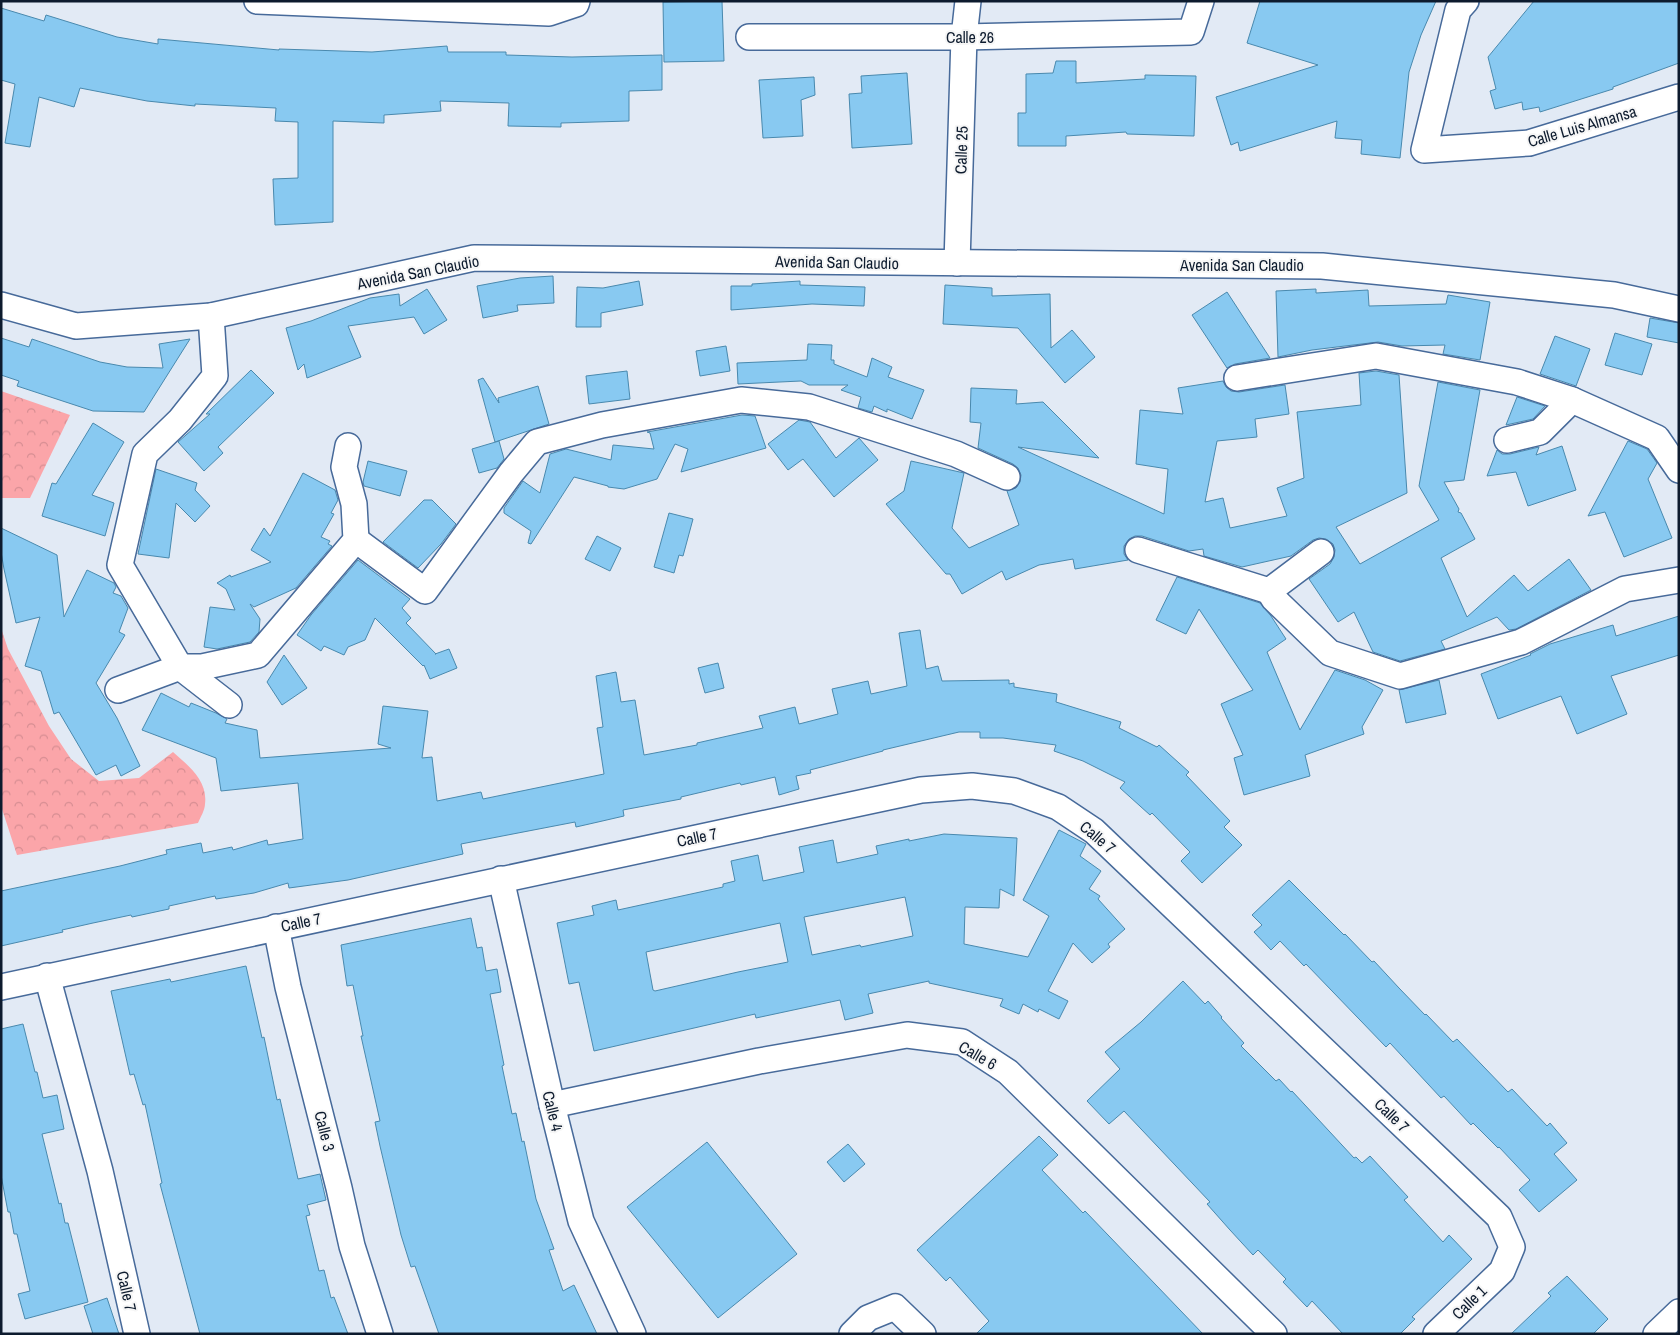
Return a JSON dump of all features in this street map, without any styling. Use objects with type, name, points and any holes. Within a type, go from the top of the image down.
[{"type":"street","points":[[258,1],[549,13],[576,4],[577,1]]},
{"type":"street","name":"Calle 25","points":[[957,263],[964,37],[968,1]]},
{"type":"street","name":"Calle 26","points":[[749,37],[964,37],[1191,32],[1202,1]]},
{"type":"street","name":"Calle Luis Almansa","points":[[1466,1],[1458,10],[1424,150],[1529,143],[1679,97]]},
{"type":"street","name":"Avenida San Claudio","points":[[1,305],[76,326],[211,316],[474,258],[1322,266],[1614,295],[1679,309]]},
{"type":"street","points":[[211,316],[216,376],[180,420],[144,454],[120,565],[180,667],[229,705]]},
{"type":"street","points":[[1237,378],[1376,356],[1517,382],[1572,400],[1657,438],[1679,470]]},
{"type":"street","points":[[356,540],[425,591],[511,473],[537,442],[602,424],[741,400],[810,407],[956,454],[1007,477]]},
{"type":"street","points":[[1507,440],[1540,432],[1572,400]]},
{"type":"street","points":[[118,690],[180,667],[202,667],[258,655],[356,540],[354,504],[344,467],[348,446]]},
{"type":"street","points":[[1138,550],[1269,591],[1274,599],[1330,653],[1400,676],[1522,642],[1625,589],[1679,580]]},
{"type":"street","points":[[1269,591],[1321,552]]},
{"type":"street","name":"Calle 7","points":[[137,1332],[100,1171],[47,976],[921,790],[972,786],[1014,791],[1058,807],[1094,831],[1499,1217],[1512,1247],[1502,1271]]},
{"type":"street","name":"Calle 4","points":[[501,879],[552,1105],[581,1221],[633,1334]]},
{"type":"street","name":"Calle 3","points":[[276,927],[288,987],[340,1188],[352,1246],[380,1334]]},
{"type":"street","points":[[1,987],[47,976]]},
{"type":"street","name":"Calle 6","points":[[552,1105],[759,1061],[907,1035],[962,1042],[1008,1072],[1274,1334]]},
{"type":"street","name":"Calle 1","points":[[1436,1334],[1502,1271]]},
{"type":"street","points":[[852,1334],[868,1318],[895,1307],[923,1334]]},
{"type":"street","points":[[1656,1334],[1679,1312]]},
{"type":"green space","points":[[1,391],[70,415],[30,498],[1,498]]},
{"type":"green space","points":[[1,628],[8,649],[49,726],[71,759],[99,781],[139,778],[173,752],[196,775],[204,788],[205,806],[198,823],[17,855],[1,806]]},
{"type":"building","points":[[722,1],[724,61],[664,62],[663,2]]},
{"type":"building","points":[[1260,1],[1436,1],[1421,35],[1409,72],[1400,158],[1361,154],[1362,140],[1335,138],[1337,121],[1240,151],[1238,142],[1231,145],[1216,97],[1318,65],[1247,43]]},
{"type":"building","points":[[1534,1],[1679,1],[1679,63],[1613,87],[1613,89],[1540,112],[1539,107],[1523,110],[1522,102],[1495,109],[1490,91],[1496,89],[1488,57]]},
{"type":"building","points":[[1,8],[44,21],[46,15],[117,37],[158,44],[158,39],[279,50],[372,52],[447,46],[448,52],[506,52],[506,55],[572,57],[662,55],[662,90],[629,91],[629,121],[561,123],[561,127],[508,126],[509,103],[440,101],[441,111],[384,115],[384,123],[333,121],[333,222],[275,225],[273,179],[298,178],[298,122],[275,121],[276,108],[195,104],[195,106],[147,101],[80,88],[74,107],[39,97],[30,147],[5,143],[15,84],[1,80]]},
{"type":"building","points":[[1056,61],[1076,61],[1076,83],[1145,79],[1145,75],[1196,76],[1194,136],[1127,134],[1126,132],[1066,136],[1066,146],[1018,146],[1018,113],[1026,113],[1026,74],[1053,73]]},
{"type":"building","points":[[907,73],[912,144],[852,148],[849,94],[862,93],[861,76]]},
{"type":"building","points":[[814,77],[815,95],[801,100],[803,136],[763,138],[759,80]]},
{"type":"building","points":[[553,276],[554,303],[517,305],[518,311],[483,318],[477,286],[520,278]]},
{"type":"building","points":[[639,281],[643,305],[601,313],[601,327],[576,327],[577,287],[603,288]]},
{"type":"building","points":[[800,281],[800,285],[865,287],[864,306],[812,304],[731,310],[731,286],[752,286],[752,284]]},
{"type":"building","points":[[945,285],[992,288],[992,296],[1050,294],[1051,348],[1072,330],[1095,357],[1065,383],[1018,328],[943,324]]},
{"type":"building","points":[[427,289],[447,320],[424,334],[414,317],[348,326],[361,357],[307,378],[304,364],[298,370],[286,328],[311,321],[370,298],[399,294],[400,306]]},
{"type":"building","points":[[1316,289],[1316,293],[1368,290],[1369,306],[1446,304],[1448,295],[1490,302],[1480,360],[1443,354],[1445,345],[1402,346],[1378,342],[1312,350],[1278,357],[1276,291]]},
{"type":"building","points":[[1227,292],[1270,358],[1235,364],[1227,368],[1192,315]]},
{"type":"building","points":[[1650,318],[1679,323],[1679,343],[1647,337]]},
{"type":"building","points":[[1615,333],[1652,344],[1642,375],[1605,365]]},
{"type":"building","points":[[1555,336],[1590,349],[1576,386],[1540,374]]},
{"type":"building","points":[[1,338],[29,347],[32,339],[100,362],[127,367],[163,368],[159,344],[190,339],[144,412],[93,411],[17,386],[19,381],[1,375]]},
{"type":"building","points":[[808,344],[832,345],[831,360],[834,360],[834,364],[867,377],[872,358],[892,367],[888,377],[924,390],[912,419],[874,406],[872,412],[858,408],[861,397],[841,390],[848,385],[809,385],[801,381],[738,384],[737,363],[807,360]]},
{"type":"building","points":[[726,346],[730,371],[700,376],[696,351]]},
{"type":"building","points":[[251,370],[274,393],[218,447],[223,453],[204,471],[178,442],[210,414],[206,414]]},
{"type":"building","points":[[627,371],[630,399],[589,404],[586,376]]},
{"type":"building","points":[[1376,371],[1399,375],[1407,493],[1336,527],[1360,564],[1439,520],[1419,486],[1438,382],[1480,390],[1464,480],[1444,482],[1459,509],[1458,512],[1461,513],[1475,539],[1441,558],[1467,617],[1514,575],[1528,591],[1569,559],[1591,590],[1516,629],[1509,630],[1497,617],[1441,641],[1445,649],[1400,661],[1373,652],[1354,612],[1338,622],[1309,579],[1330,564],[1334,557],[1335,550],[1333,544],[1326,539],[1319,538],[1313,540],[1291,556],[1242,567],[1204,556],[1203,549],[1189,551],[1142,536],[1135,536],[1129,539],[1124,546],[1124,554],[1128,560],[1075,569],[1073,559],[1039,565],[1006,580],[1002,571],[962,594],[950,574],[946,574],[886,504],[904,491],[911,461],[964,473],[952,528],[969,548],[1019,525],[1007,491],[1016,488],[1020,482],[1021,475],[1018,468],[1013,464],[978,448],[981,423],[970,422],[971,388],[1017,390],[1016,404],[1043,402],[1099,458],[1018,447],[1164,514],[1168,469],[1136,464],[1140,410],[1183,414],[1178,388],[1223,381],[1231,391],[1239,392],[1285,385],[1289,414],[1255,419],[1257,437],[1217,441],[1205,502],[1223,498],[1230,528],[1287,516],[1277,488],[1304,478],[1297,412],[1361,405],[1359,373]]},
{"type":"building","points":[[483,378],[499,403],[498,398],[538,386],[549,424],[495,442],[478,380]]},
{"type":"building","points":[[1517,397],[1545,406],[1533,419],[1506,425]]},
{"type":"building","points":[[742,415],[755,416],[766,448],[681,472],[688,449],[675,444],[657,479],[624,489],[608,487],[574,477],[531,544],[528,543],[531,531],[504,513],[504,508],[523,481],[540,493],[550,454],[566,449],[611,460],[613,445],[654,449],[650,433],[647,432]]},
{"type":"building","points":[[799,420],[810,422],[836,458],[859,438],[878,460],[834,497],[803,459],[788,470],[768,444]]},
{"type":"building","points":[[93,423],[124,442],[92,495],[114,503],[105,536],[42,516],[52,483],[56,484]]},
{"type":"building","points":[[499,441],[504,459],[497,468],[479,473],[472,449]]},
{"type":"building","points":[[1628,441],[1647,449],[1657,463],[1648,479],[1672,538],[1624,557],[1605,512],[1588,516]]},
{"type":"building","points":[[1562,446],[1576,490],[1528,506],[1516,472],[1487,476],[1497,450],[1502,454],[1510,454],[1539,447],[1536,455]]},
{"type":"building","points":[[368,461],[407,471],[400,496],[364,486],[363,482]]},
{"type":"building","points":[[156,469],[197,483],[195,490],[210,506],[195,522],[176,503],[169,558],[138,554]]},
{"type":"building","points":[[303,473],[335,490],[338,500],[331,513],[334,514],[321,537],[330,541],[328,544],[332,546],[296,588],[254,607],[250,604],[260,619],[259,632],[250,642],[217,649],[204,647],[210,607],[235,610],[226,589],[217,583],[230,575],[231,577],[271,562],[251,550],[264,528],[270,536]]},
{"type":"building","points":[[424,500],[432,500],[456,524],[441,544],[418,568],[383,542]]},
{"type":"building","points":[[669,513],[693,519],[683,556],[679,555],[674,573],[654,567]]},
{"type":"building","points":[[1,528],[57,555],[64,617],[87,570],[114,583],[116,587],[113,593],[121,596],[128,608],[119,632],[125,635],[96,683],[117,718],[140,766],[121,776],[116,765],[96,775],[59,712],[54,714],[41,671],[25,666],[40,617],[16,623],[1,552]]},
{"type":"building","points":[[597,536],[621,548],[610,571],[585,559]]},
{"type":"building","points":[[358,560],[410,599],[402,608],[411,618],[406,623],[436,654],[449,649],[457,668],[430,679],[424,665],[375,618],[365,640],[348,647],[344,655],[324,646],[321,651],[297,635],[311,615]]},
{"type":"building","points":[[1177,577],[1260,603],[1271,616],[1286,639],[1267,652],[1300,730],[1335,670],[1365,680],[1383,690],[1362,727],[1364,734],[1305,755],[1310,776],[1244,795],[1234,758],[1243,755],[1221,704],[1253,690],[1199,609],[1186,634],[1156,620]]},
{"type":"building","points":[[1679,616],[1679,655],[1611,676],[1627,714],[1577,734],[1561,696],[1498,719],[1481,674],[1531,655],[1550,644],[1613,625],[1616,636]]},
{"type":"building","points":[[920,630],[926,669],[938,666],[942,681],[1009,680],[1009,684],[1014,683],[1014,687],[1057,694],[1056,702],[1121,722],[1119,728],[1157,747],[1159,745],[1189,772],[1186,775],[1230,821],[1224,827],[1242,845],[1202,883],[1181,861],[1190,852],[1152,813],[1150,815],[1120,788],[1125,782],[1083,761],[1054,751],[1056,745],[1003,738],[980,738],[980,732],[959,732],[810,770],[811,773],[796,776],[799,789],[779,795],[775,777],[741,785],[740,783],[681,797],[681,799],[623,810],[624,816],[576,827],[575,822],[461,844],[463,854],[348,880],[289,888],[288,883],[254,893],[216,899],[215,896],[169,906],[169,909],[93,923],[1,946],[1,891],[120,866],[167,854],[166,850],[201,843],[203,853],[232,847],[233,850],[267,840],[268,845],[303,839],[298,783],[221,791],[216,758],[142,730],[161,693],[189,707],[191,703],[216,713],[227,719],[225,723],[257,730],[260,758],[391,748],[378,744],[383,706],[428,711],[422,758],[432,757],[437,801],[481,792],[483,799],[604,774],[597,728],[603,727],[596,676],[616,672],[621,702],[635,700],[644,755],[697,745],[697,743],[763,728],[759,716],[795,707],[799,724],[838,714],[832,689],[868,681],[871,694],[907,686],[899,633]]},
{"type":"building","points":[[284,655],[307,688],[282,705],[267,682]]},
{"type":"building","points":[[718,663],[724,688],[705,693],[698,668]]},
{"type":"building","points":[[1439,680],[1446,714],[1406,723],[1399,690]]},
{"type":"building","points":[[1059,830],[1086,844],[1080,856],[1101,871],[1089,889],[1100,896],[1098,899],[1125,929],[1108,944],[1110,947],[1092,963],[1073,943],[1048,991],[1068,1001],[1059,1019],[1039,1009],[1038,1012],[1023,1004],[1019,1014],[1000,1006],[1003,999],[929,983],[929,981],[868,994],[873,1013],[845,1020],[840,1000],[756,1018],[755,1014],[594,1051],[579,982],[569,984],[557,923],[594,915],[592,906],[616,900],[618,910],[723,887],[723,884],[735,881],[731,861],[758,855],[763,881],[804,872],[799,847],[833,840],[837,863],[878,854],[876,846],[944,834],[1017,838],[1014,896],[1000,889],[999,908],[965,907],[964,944],[1028,957],[1049,916],[1023,900]],"holes":[[[905,897],[913,936],[812,955],[804,917]],[[780,923],[788,962],[653,990],[646,952]]]},
{"type":"building","points":[[1289,880],[1372,962],[1374,961],[1453,1042],[1457,1039],[1508,1092],[1512,1089],[1547,1126],[1550,1123],[1567,1143],[1554,1154],[1577,1180],[1539,1212],[1519,1190],[1530,1180],[1499,1147],[1473,1123],[1471,1125],[1444,1096],[1441,1098],[1390,1043],[1386,1047],[1306,964],[1304,966],[1280,941],[1271,950],[1254,932],[1262,925],[1252,915]]},
{"type":"building","points":[[471,918],[477,948],[482,947],[486,971],[497,969],[501,992],[490,994],[504,1065],[502,1066],[512,1114],[516,1113],[522,1142],[524,1141],[536,1199],[554,1249],[549,1250],[563,1291],[574,1285],[597,1334],[439,1334],[415,1266],[411,1267],[401,1235],[375,1122],[380,1121],[361,1036],[363,1036],[353,985],[347,986],[341,945]]},
{"type":"building","points":[[246,966],[262,1038],[264,1037],[277,1100],[280,1099],[298,1179],[320,1174],[326,1200],[307,1205],[310,1215],[306,1216],[319,1271],[324,1270],[331,1298],[334,1297],[348,1334],[200,1334],[160,1184],[162,1183],[145,1104],[143,1105],[134,1074],[130,1075],[111,991],[170,979],[171,982]]},
{"type":"building","points":[[1183,981],[1205,1004],[1208,1001],[1244,1043],[1241,1046],[1276,1081],[1279,1079],[1292,1091],[1354,1158],[1356,1157],[1362,1163],[1370,1156],[1408,1197],[1404,1200],[1443,1242],[1449,1235],[1472,1259],[1412,1317],[1415,1319],[1400,1334],[1343,1334],[1312,1301],[1307,1307],[1283,1282],[1286,1279],[1258,1250],[1253,1255],[1207,1204],[1210,1202],[1124,1111],[1109,1124],[1087,1101],[1120,1069],[1105,1052],[1141,1022]]},
{"type":"building","points":[[23,1024],[43,1098],[57,1095],[64,1129],[42,1134],[59,1204],[61,1203],[65,1223],[68,1223],[88,1302],[25,1319],[18,1294],[30,1291],[17,1234],[14,1234],[10,1212],[8,1212],[1,1175],[1,1029]]},
{"type":"building","points":[[1039,1136],[1058,1155],[1042,1170],[1083,1213],[1085,1211],[1203,1334],[976,1334],[989,1321],[950,1277],[946,1281],[917,1250]]},
{"type":"building","points":[[707,1142],[797,1254],[718,1318],[627,1207]]},
{"type":"building","points":[[848,1144],[865,1164],[844,1182],[827,1162]]},
{"type":"building","points":[[1567,1276],[1608,1319],[1593,1334],[1511,1334],[1551,1296],[1548,1293]]},
{"type":"building","points":[[107,1298],[119,1334],[93,1334],[84,1306]]}]
